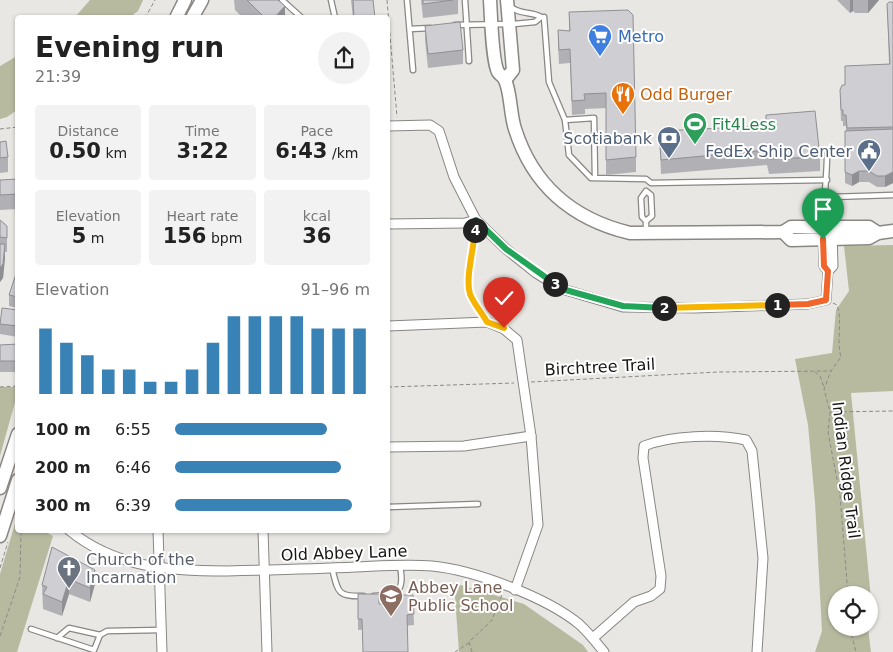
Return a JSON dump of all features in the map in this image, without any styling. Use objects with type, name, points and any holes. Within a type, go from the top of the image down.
[{"type":"street","points":[[178,15],[185,0]]},
{"type":"street","points":[[194,15],[202,0]]},
{"type":"street","points":[[490,0],[497,70],[505,80],[511,116],[520,144],[533,169],[547,189],[572,209],[606,226],[630,233],[783,232],[791,227],[828,233],[870,227],[878,233],[893,231]]},
{"type":"street","points":[[505,80],[512,70],[507,2]]},
{"type":"street","points":[[390,126],[430,124],[440,131],[454,176],[476,220],[536,273],[562,289],[623,306],[695,308],[808,304],[826,300],[828,271],[824,266],[828,233]]},
{"type":"street","points":[[390,224],[465,223],[476,220]]},
{"type":"street","points":[[390,326],[487,322],[504,328],[517,340],[531,436],[538,525],[515,590]]},
{"type":"street","points":[[390,447],[464,446],[531,436]]},
{"type":"street","points":[[593,638],[634,602],[651,596],[660,589],[662,576],[643,458],[644,446],[660,439],[732,437],[746,440],[752,451],[763,558],[756,652]]},
{"type":"street","points":[[15,442],[1,479],[15,485]]},
{"type":"street","points":[[0,536],[15,492]]},
{"type":"street","name":"Old Abbey Lane","points":[[74,533],[100,550],[160,569],[264,570],[433,566],[470,573],[515,590],[561,612],[593,638],[604,652]]},
{"type":"street","points":[[158,533],[162,652]]},
{"type":"street","points":[[263,533],[267,652]]},
{"type":"lane","points":[[282,0],[299,15]]},
{"type":"lane","points":[[332,0],[334,15]]},
{"type":"lane","points":[[407,0],[413,70]]},
{"type":"lane","points":[[465,0],[469,61]]},
{"type":"lane","points":[[448,26],[535,22],[541,17],[535,14],[519,12],[507,2]]},
{"type":"lane","points":[[544,17],[549,82],[565,120],[569,155],[591,178],[646,179],[651,182],[827,180]]},
{"type":"lane","points":[[410,30],[438,27]]},
{"type":"lane","points":[[565,120],[594,118],[595,178]]},
{"type":"lane","points":[[827,155],[827,190],[823,197],[828,233]]},
{"type":"lane","points":[[827,190],[832,197],[828,233]]},
{"type":"lane","points":[[646,221],[652,216],[651,196],[646,191],[641,198],[642,217],[646,221],[646,234]]},
{"type":"lane","points":[[832,197],[893,195]]},
{"type":"lane","points":[[390,507],[478,504]]},
{"type":"lane","points":[[332,568],[337,591],[343,595],[392,595],[399,590],[403,580],[400,566]]},
{"type":"lane","points":[[57,638],[70,628],[100,635]]},
{"type":"lane","points":[[31,629],[94,650],[100,635],[107,630],[161,630]]},
{"type":"path","points":[[148,15],[155,0]]},
{"type":"path","points":[[387,0],[388,15]]},
{"type":"path","points":[[390,38],[397,126]]},
{"type":"path","points":[[0,129],[15,127]]},
{"type":"path","points":[[476,220],[474,251],[469,272],[470,294],[487,322]]},
{"type":"path","name":"Indian Ridge Trail","points":[[826,300],[837,305],[840,312],[838,346],[841,357],[831,371],[824,389],[830,412],[828,432],[840,495],[847,586]]},
{"type":"path","points":[[814,371],[820,376],[824,389]]},
{"type":"path","name":"Birchtree Trail","points":[[390,387],[522,383],[718,372],[831,371]]},
{"type":"path","points":[[0,387],[15,386]]},
{"type":"path","points":[[830,412],[893,411]]},
{"type":"path","points":[[0,636],[20,577],[20,533]]},
{"type":"path","points":[[455,652],[469,642],[492,620],[505,586]]},
{"type":"path","points":[[852,636],[856,652]]},
{"type":"path","points":[[469,642],[472,652]]},
{"type":"green space","points":[[90,0],[143,0],[138,11],[133,15],[77,15]]},
{"type":"green space","points":[[15,57],[15,111],[0,119],[0,66]]},
{"type":"green space","points":[[893,245],[893,391],[851,393],[870,586],[828,586],[828,636],[869,636],[871,652],[815,652],[822,631],[815,502],[808,425],[795,359],[832,353],[836,310],[849,291],[844,246]]},
{"type":"green space","points":[[0,387],[15,387],[15,402],[0,456]]},
{"type":"green space","points":[[15,524],[15,533],[48,533],[53,536],[17,652],[0,652],[0,574]]},
{"type":"green space","points":[[454,583],[524,604],[583,645],[588,652],[459,652]]},
{"type":"building","points":[[247,0],[278,0],[285,6],[277,15],[262,15]]},
{"type":"building","points":[[353,0],[373,0],[375,15],[354,15]]},
{"type":"building","points":[[423,0],[453,0],[423,4]]},
{"type":"building","points":[[893,2],[893,127],[847,128],[846,115],[843,115],[843,110],[841,110],[840,90],[842,85],[845,85],[845,66],[890,64],[887,4]]},
{"type":"building","points":[[628,10],[633,15],[636,157],[606,160],[606,93],[584,94],[585,100],[572,101],[570,49],[559,50],[558,30],[570,31],[569,12]]},
{"type":"building","points":[[460,22],[463,50],[428,54],[425,26]]},
{"type":"building","points":[[815,111],[820,157],[769,159],[767,150],[661,160],[659,131],[766,126],[766,115]]},
{"type":"building","points":[[893,129],[893,172],[885,176],[877,176],[869,171],[859,171],[852,175],[845,172],[845,131]]},
{"type":"building","points":[[6,141],[8,157],[0,158],[0,142]]},
{"type":"building","points":[[15,179],[15,194],[0,195],[0,180]]},
{"type":"building","points":[[0,220],[7,226],[7,238],[0,237]]},
{"type":"building","points":[[0,244],[5,244],[3,264],[0,268]]},
{"type":"building","points":[[15,277],[15,296],[9,295]]},
{"type":"building","points":[[2,308],[15,310],[15,326],[0,324]]},
{"type":"building","points":[[15,344],[15,361],[0,361],[0,345]]},
{"type":"building","points":[[52,547],[95,570],[90,588],[69,579],[62,602],[43,594],[47,587],[42,585]]},
{"type":"building","points":[[358,594],[379,594],[379,604],[395,604],[395,595],[413,595],[414,614],[407,615],[408,652],[363,652],[362,619],[358,619]]},
{"type":"place","name":"Metro","points":[[600,57]]},
{"type":"place","name":"Odd Burger","points":[[623,115]]},
{"type":"place","name":"Fit4Less","points":[[695,145]]},
{"type":"place","name":"Scotiabank","points":[[669,159]]},
{"type":"place","name":"FedEx Ship Center","points":[[869,172]]},
{"type":"place","name":"Church of the Incarnation","points":[[69,589]]},
{"type":"place","name":"Abbey Lane Public School","points":[[391,617]]},
{"type":"route","points":[[504,328],[487,322],[470,294],[469,272],[474,251],[476,220],[506,249],[536,273],[562,289],[623,306],[695,308],[808,304],[826,300],[828,271],[824,266],[823,239]]}]
